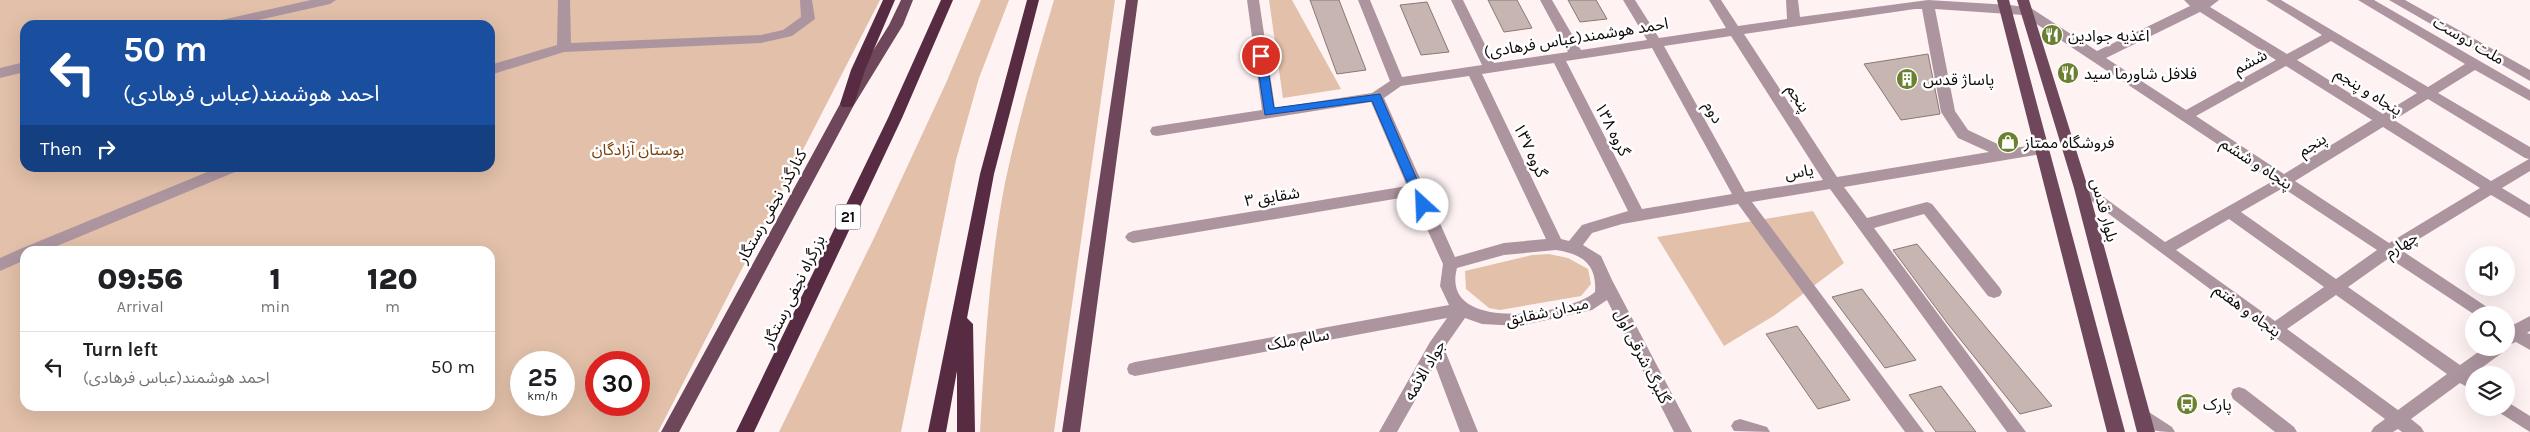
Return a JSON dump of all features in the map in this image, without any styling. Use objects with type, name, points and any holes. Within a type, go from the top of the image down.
[{"type":"highway","points":[[847,104],[858,70],[889,0]]},
{"type":"highway","name":"بزرگراه نجفی رستگار","points":[[745,432],[895,118],[947,0]]},
{"type":"highway","points":[[937,432],[987,174],[1033,0]]},
{"type":"highway","points":[[965,288],[966,432]]},
{"type":"main road","name":"کنارگذر نجفی رستگار","points":[[670,432],[847,104],[896,25],[907,0]]},
{"type":"main road","points":[[1071,432],[1132,0]]},
{"type":"main road","points":[[2004,4],[2116,432]]},
{"type":"main road","name":"بلوار قدس","points":[[2024,6],[2081,188],[2146,432]]},
{"type":"street","points":[[240,20],[330,0]]},
{"type":"street","points":[[564,0],[564,48]]},
{"type":"street","points":[[495,69],[564,48],[761,39],[787,33],[808,19],[806,0]]},
{"type":"street","points":[[1253,0],[1269,113]]},
{"type":"street","points":[[1364,0],[1397,82]]},
{"type":"street","points":[[1457,0],[1490,68]]},
{"type":"street","points":[[1546,0],[1577,55]]},
{"type":"street","name":"دوم","points":[[1629,0],[1656,43],[1741,198],[1914,432]]},
{"type":"street","name":"پنجم","points":[[1715,0],[1833,183],[2017,432]]},
{"type":"street","points":[[1792,0],[1794,22]]},
{"type":"street","points":[[2096,57],[2195,3],[2213,0]]},
{"type":"street","points":[[2272,0],[2530,154]]},
{"type":"street","name":"ملت دوست","points":[[2364,0],[2530,96]]},
{"type":"street","name":"ملت دوست","points":[[2395,0],[2530,76]]},
{"type":"street","name":"احمد هوشمند(عباس فرهادی)","points":[[1157,131],[1376,96],[1397,82],[1794,22],[1899,3],[2004,4],[2024,6]]},
{"type":"street","name":"پنجاه و پنجم","points":[[2195,3],[2530,212]]},
{"type":"street","points":[[1928,4],[1948,112],[1963,134],[2007,155]]},
{"type":"street","name":"پنجاه و ششم","points":[[2024,6],[2096,57],[2473,306]]},
{"type":"street","name":"ششم","points":[[2185,116],[2331,36]]},
{"type":"street","name":"گروه ۱۳۸","points":[[1558,58],[1637,215]]},
{"type":"street","name":"پنجم","points":[[2165,249],[2284,181],[2429,94],[2475,64]]},
{"type":"street","points":[[0,73],[20,68]]},
{"type":"street","name":"گروه ۱۳۷","points":[[1474,71],[1556,244]]},
{"type":"street","points":[[1376,96],[1416,190],[1451,264],[1446,276],[1449,294],[1462,310]]},
{"type":"street","name":"یاس","points":[[1572,247],[1587,229],[1637,215],[2041,149]]},
{"type":"street","name":"چهارم","points":[[2275,329],[2389,250],[2492,189],[2530,164]]},
{"type":"street","points":[[42,246],[220,172]]},
{"type":"street","name":"پنجاه و هفتم","points":[[2081,188],[2415,432]]},
{"type":"street","name":"شقایق ۳","points":[[1133,237],[1416,190]]},
{"type":"street","points":[[1864,225],[1927,208],[1994,292]]},
{"type":"street","points":[[2230,212],[2465,378]]},
{"type":"street","name":"میدان شقایق","points":[[1451,264],[1504,248],[1556,244],[1572,247],[1596,260],[1604,279],[1603,294],[1592,304],[1556,312],[1495,322],[1462,310]]},
{"type":"street","points":[[0,265],[20,256]]},
{"type":"street","name":"گلبرگ شرقی اول","points":[[1604,279],[1683,432]]},
{"type":"street","name":"جواد الائمه","points":[[1388,432],[1436,346],[1462,310]]},
{"type":"street","name":"سالم ملک","points":[[1135,369],[1462,310]]},
{"type":"street","points":[[2515,331],[2530,322]]},
{"type":"street","points":[[2515,337],[2530,343]]},
{"type":"street","points":[[1436,346],[1469,432]]},
{"type":"street","points":[[2380,432],[2485,356]]},
{"type":"street","points":[[2239,394],[2288,432]]},
{"type":"street","points":[[2141,414],[2166,432]]},
{"type":"street","points":[[2515,414],[2530,424]]},
{"type":"street","points":[[1740,426],[1761,432]]},
{"type":"green space","name":"بوستان آزادگان","points":[[0,0],[880,0],[658,432],[0,432]]},
{"type":"green space","points":[[981,0],[1009,0],[979,78],[956,160],[901,432],[779,432],[874,238],[946,83]]},
{"type":"green space","points":[[1054,0],[1115,0],[1054,432],[980,432],[988,307],[1005,183],[1028,91]]},
{"type":"green space","points":[[1269,0],[1292,0],[1341,89],[1283,98]]},
{"type":"green space","points":[[1813,211],[1844,263],[1775,315],[1724,346],[1657,237]]},
{"type":"green space","points":[[1549,254],[1568,258],[1588,269],[1591,284],[1581,296],[1500,310],[1489,308],[1466,289],[1465,271],[1532,255]]},
{"type":"building","points":[[1310,0],[1339,0],[1366,70],[1337,74]]},
{"type":"building","points":[[1488,0],[1517,0],[1532,28],[1504,32]]},
{"type":"building","points":[[1568,0],[1596,0],[1607,19],[1580,22]]},
{"type":"building","points":[[1427,2],[1449,52],[1421,55],[1400,5]]},
{"type":"building","name":"پاساژ قدس","points":[[1928,54],[1940,114],[1901,120],[1864,64]]},
{"type":"building","points":[[1917,244],[2052,406],[2020,414],[1948,324],[1893,250]]},
{"type":"building","points":[[1862,289],[1916,360],[1885,368],[1832,297]]},
{"type":"building","points":[[1797,326],[1850,400],[1818,409],[1766,334]]},
{"type":"building","points":[[1941,386],[1976,432],[1936,432],[1909,395]]},
{"type":"place","name":"اغذیه جوادین","points":[[2052,35]]},
{"type":"place","name":"فلافل شاورما سید","points":[[2068,73]]},
{"type":"place","name":"پاساژ قدس","points":[[1907,79]]},
{"type":"place","name":"فروشگاه ممتاز","points":[[2008,142]]},
{"type":"place","name":"پارک","points":[[2187,404]]},
{"type":"route","points":[[1261,56],[1269,113],[1376,96],[1423,205]]}]
